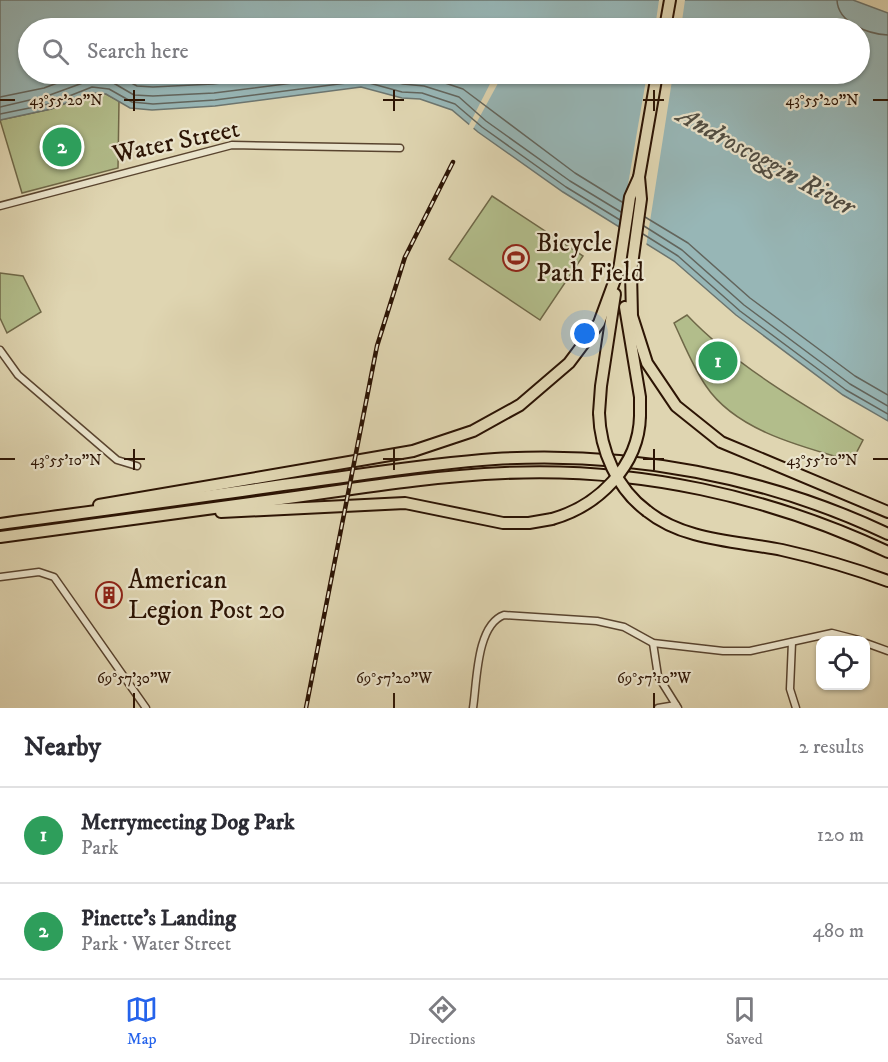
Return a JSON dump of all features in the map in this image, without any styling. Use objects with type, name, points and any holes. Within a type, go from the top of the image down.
[{"type":"highway","points":[[667,18],[670,0]]},
{"type":"highway","points":[[655,84],[639,177],[630,197],[601,386],[599,413],[602,439],[612,469],[630,495],[647,511],[665,522],[694,534],[816,558],[888,581]]},
{"type":"highway","points":[[639,177],[641,199],[631,272],[631,307],[640,348],[654,377],[676,406],[703,430],[732,447],[888,512]]},
{"type":"highway","points":[[75,514],[111,501],[413,451],[473,431],[520,405],[574,357],[604,311],[620,266]]},
{"type":"highway","points":[[209,509],[228,513],[405,503],[504,523],[529,523],[552,519],[586,505],[612,483],[634,449],[640,416],[640,397],[625,311],[625,286],[631,272]]},
{"type":"highway","points":[[0,524],[441,464],[556,458],[640,463],[725,478],[804,500],[888,534]]},
{"type":"highway","points":[[0,537],[451,477],[525,472],[590,474],[674,483],[747,500],[835,529],[888,552]]},
{"type":"street","name":"Water Street","points":[[0,206],[232,145],[400,148]]},
{"type":"street","points":[[0,350],[18,375],[100,446],[117,460],[136,466]]},
{"type":"street","points":[[0,577],[39,572],[49,575],[64,590],[146,708]]},
{"type":"street","points":[[473,708],[484,638],[491,623],[504,615],[597,621],[624,627],[653,643],[736,651],[816,637]]},
{"type":"street","points":[[819,636],[832,633],[844,636]]},
{"type":"street","points":[[792,642],[790,689],[796,708]]},
{"type":"street","points":[[653,643],[655,667],[677,706],[658,708]]},
{"type":"street","points":[[870,644],[888,651]]},
{"type":"green space","points":[[92,93],[106,94],[119,101],[118,168],[22,193],[0,120],[51,109]]},
{"type":"green space","name":"Bicycle Path Field","points":[[492,196],[583,256],[540,320],[449,259]]},
{"type":"green space","points":[[0,273],[23,276],[41,312],[7,333],[0,318]]},
{"type":"green space","points":[[687,315],[705,333],[748,367],[863,440],[852,461],[772,435],[752,426],[719,402],[697,371],[674,323]]},
{"type":"water","name":"Androscoggin River","points":[[0,0],[853,0],[888,13],[888,421],[843,395],[736,315],[674,261],[563,192],[478,132],[452,110],[420,99],[402,98],[361,87],[215,106],[152,110],[130,108],[106,94],[92,93],[51,109],[0,120]]},
{"type":"pier","points":[[659,0],[685,0],[682,18],[656,18]]},
{"type":"pier","points":[[490,84],[498,84],[472,131],[468,127]]},
{"type":"pier","points":[[645,84],[671,84],[646,247],[620,231]]},
{"type":"railway","points":[[306,708],[377,346],[405,257],[453,162]]},
{"type":"place","name":"Pinette’s Landing","points":[[62,147]]},
{"type":"place","name":"Bicycle Path Field","points":[[516,258]]},
{"type":"place","name":"Merrymeeting Dog Park","points":[[718,361]]},
{"type":"place","name":"American Legion Post 20","points":[[109,595]]}]
